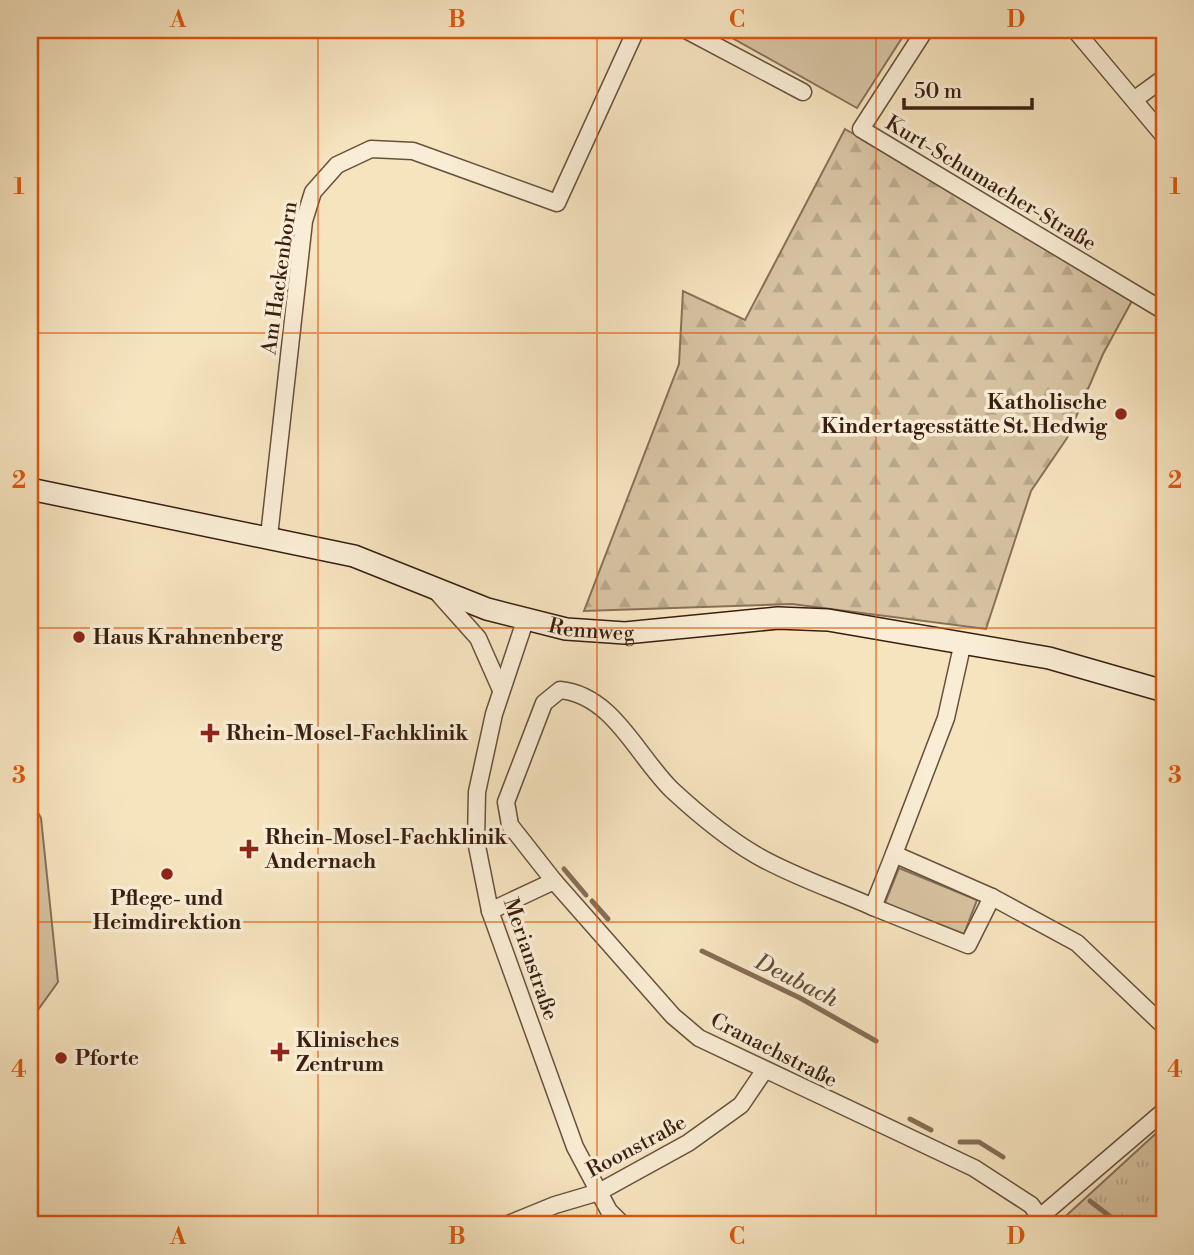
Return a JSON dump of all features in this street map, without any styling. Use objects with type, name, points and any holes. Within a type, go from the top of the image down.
[{"type":"street","name":"Am Hackenborn","points":[[269,536],[304,221],[313,192],[337,164],[371,149],[399,150],[413,151],[557,203],[636,30]]},
{"type":"street","points":[[686,30],[803,92]]},
{"type":"street","name":"Kurt-Schumacher-Straße","points":[[925,30],[861,129],[1164,311]]},
{"type":"street","points":[[1075,30],[1164,136]]},
{"type":"street","points":[[1135,99],[1164,78]]},
{"type":"street","name":"Rennweg","points":[[30,489],[269,536],[354,556],[525,621],[625,633],[791,618],[828,620],[1049,658],[1164,691]]},
{"type":"street","points":[[432,586],[478,638],[501,690]]},
{"type":"street","name":"Merianstraße","points":[[525,621],[501,690],[477,792],[476,841],[490,911],[575,1147],[599,1192],[623,1225]]},
{"type":"street","points":[[963,642],[946,718],[873,907],[968,945],[992,897]]},
{"type":"street","name":"Cranachstraße","points":[[873,907],[757,856],[712,826],[669,787],[596,703],[580,692],[560,690],[544,702],[506,802],[510,825],[554,881],[673,1016],[699,1038],[764,1071],[974,1168],[1031,1205],[1039,1221]]},
{"type":"street","points":[[894,854],[992,897],[1077,943],[1164,1026]]},
{"type":"street","points":[[490,911],[554,881]]},
{"type":"street","name":"Roonstraße","points":[[506,1225],[555,1205],[599,1192],[718,1124],[741,1105],[764,1071]]},
{"type":"street","points":[[1039,1221],[1164,1111]]},
{"type":"green space","points":[[718,30],[907,30],[857,108]]},
{"type":"green space","points":[[845,129],[1133,299],[1103,354],[1067,438],[1031,491],[986,629],[792,604],[584,611],[679,364],[683,291],[745,320]]},
{"type":"green space","points":[[30,798],[41,818],[58,982],[30,1021]]},
{"type":"green space","points":[[899,868],[977,900],[964,934],[885,903]]},
{"type":"green space","points":[[1164,1126],[1164,1225],[1056,1225]]},
{"type":"waterway","name":"Deubach","points":[[564,869],[586,895]]},
{"type":"waterway","name":"Deubach","points":[[592,901],[608,919]]},
{"type":"waterway","name":"Deubach","points":[[702,951],[800,998],[876,1041]]},
{"type":"waterway","name":"Deubach","points":[[910,1119],[931,1130]]},
{"type":"waterway","name":"Deubach","points":[[960,1142],[979,1142],[1003,1157]]},
{"type":"waterway","name":"Deubach","points":[[1090,1201],[1121,1225]]},
{"type":"place","name":"Katholische Kindertagesstätte St. Hedwig","points":[[1121,414]]},
{"type":"place","name":"Haus Krahnenberg","points":[[79,637]]},
{"type":"place","name":"Rhein-Mosel-Fachklinik","points":[[210,733]]},
{"type":"place","name":"Rhein-Mosel-Fachklinik Andernach","points":[[249,849]]},
{"type":"place","name":"Pflege- und Heimdirektion","points":[[167,874]]},
{"type":"place","name":"Klinisches Zentrum","points":[[280,1052]]},
{"type":"place","name":"Pforte","points":[[61,1058]]}]
